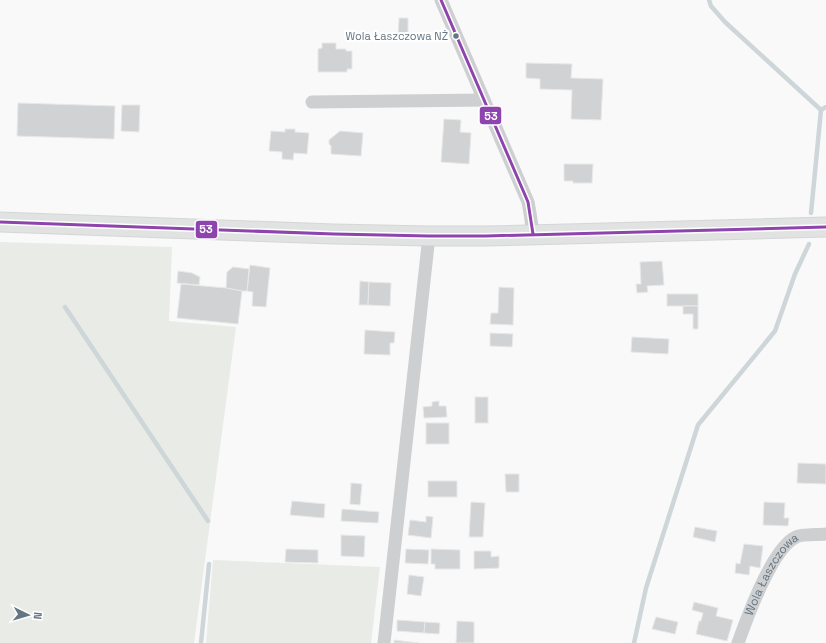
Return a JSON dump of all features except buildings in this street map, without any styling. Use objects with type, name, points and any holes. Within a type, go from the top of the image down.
[{"type":"main road","points":[[0,222],[429,236],[486,236],[826,226]]},
{"type":"street","points":[[441,0],[528,202],[533,234]]},
{"type":"street","points":[[312,102],[484,100]]},
{"type":"street","points":[[384,643],[429,236]]},
{"type":"street","name":"Wola Łaszczowa","points":[[738,643],[762,582],[777,555],[786,543],[797,536],[826,534]]},
{"type":"shaded area","points":[[0,242],[172,247],[169,321],[236,327],[194,643],[0,643]]},
{"type":"shaded area","points":[[213,560],[380,567],[371,643],[206,643]]},
{"type":"waterway","points":[[709,0],[711,6],[725,22],[821,110]]},
{"type":"waterway","points":[[811,213],[821,110],[826,107]]},
{"type":"waterway","points":[[634,643],[646,588],[698,425],[775,331],[795,274],[809,244]]},
{"type":"waterway","points":[[65,307],[208,521]]},
{"type":"waterway","points":[[201,643],[209,564]]},
{"type":"transit line","name":"53","points":[[441,0],[528,202],[533,234]]},
{"type":"transit line","name":"53","points":[[0,222],[429,236],[486,236],[826,227]]},
{"type":"place","name":"Wola Łaszczowa NŻ","points":[[456,36]]}]
